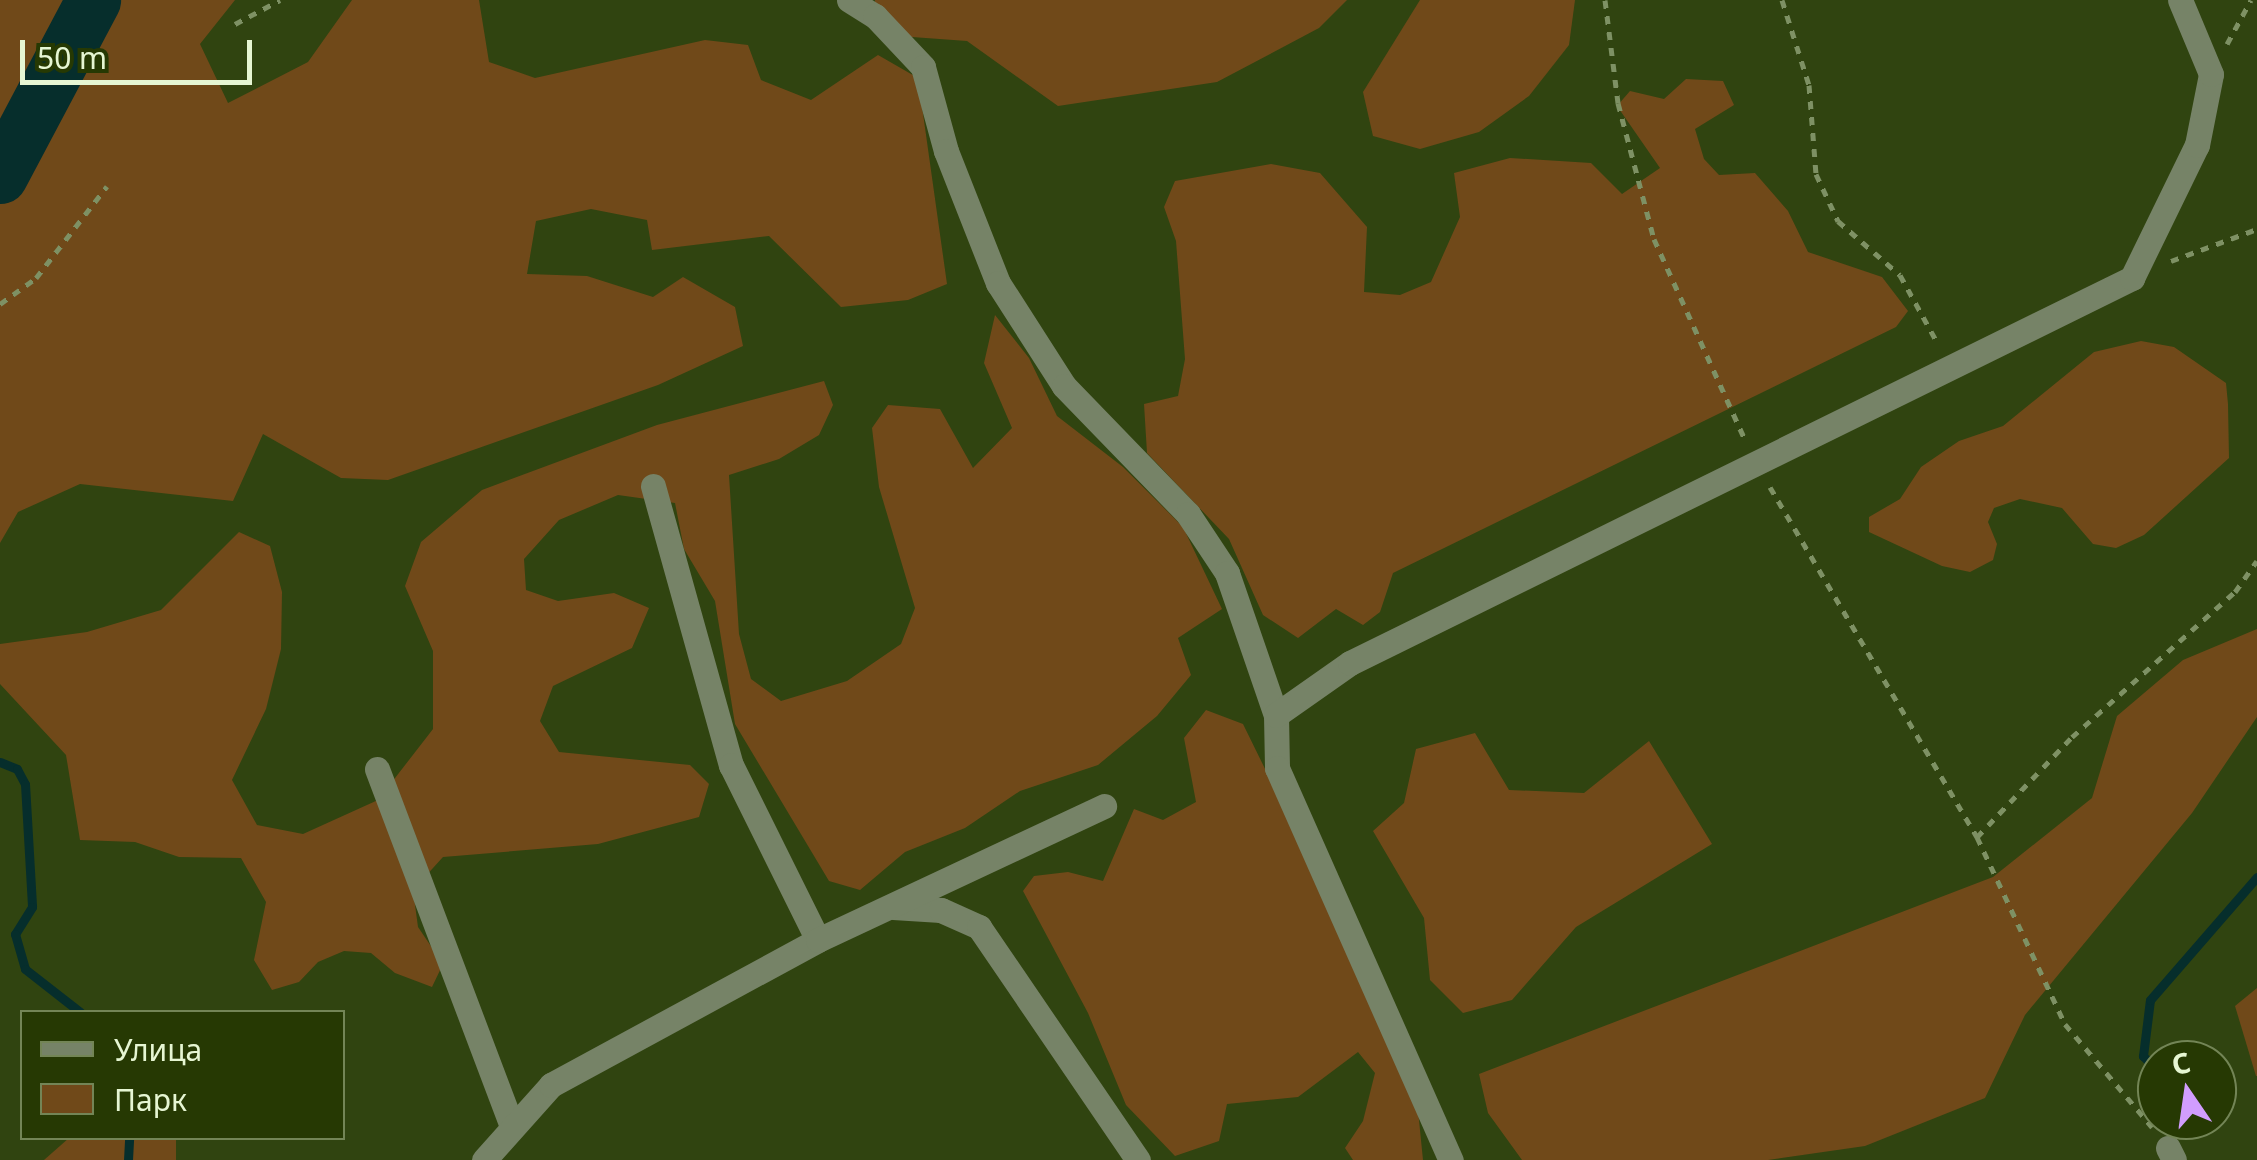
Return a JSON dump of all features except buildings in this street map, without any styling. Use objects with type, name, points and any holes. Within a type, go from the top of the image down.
[{"type":"lane","points":[[849,0],[875,16],[924,67],[946,151],[998,283],[1064,386],[1188,514],[1227,573],[1276,715],[1277,768],[1451,1160]]},
{"type":"lane","points":[[1276,715],[1350,663],[2132,278],[2197,145],[2211,74],[2180,0]]},
{"type":"lane","points":[[653,486],[731,765],[818,940]]},
{"type":"lane","points":[[377,769],[511,1124]]},
{"type":"lane","points":[[484,1160],[511,1124],[551,1085],[818,940],[1104,806]]},
{"type":"lane","points":[[888,906],[941,910],[980,927],[1138,1160]]},
{"type":"path","points":[[235,24],[280,0]]},
{"type":"path","points":[[1605,0],[1618,104],[1654,239],[1756,464],[1977,836],[2065,1024],[2099,1071],[2135,1104]]},
{"type":"path","points":[[1782,0],[1809,86],[1816,174],[1838,221],[1900,275],[1937,336],[1939,374]]},
{"type":"path","points":[[2211,74],[2250,0]]},
{"type":"path","points":[[0,304],[36,278],[107,186]]},
{"type":"path","points":[[2132,278],[2257,229]]},
{"type":"path","points":[[1977,836],[2072,737],[2235,592],[2257,561]]},
{"type":"green space","points":[[0,0],[235,0],[200,44],[228,103],[308,62],[352,0],[479,0],[489,62],[535,78],[705,40],[748,45],[761,80],[811,100],[878,55],[918,78],[947,284],[908,300],[841,307],[769,236],[652,250],[647,220],[591,209],[536,221],[527,274],[587,276],[653,297],[683,277],[735,307],[743,346],[658,385],[388,480],[341,478],[263,434],[233,501],[80,484],[18,512],[0,543]]},
{"type":"green space","points":[[875,0],[1347,0],[1319,28],[1217,82],[1058,106],[967,41],[912,37],[873,21]]},
{"type":"green space","points":[[1420,0],[1575,0],[1569,45],[1529,96],[1479,132],[1420,149],[1373,136],[1363,92]]},
{"type":"green space","points":[[1686,79],[1723,81],[1734,105],[1695,129],[1704,159],[1719,175],[1755,173],[1788,211],[1808,252],[1882,277],[1908,311],[1896,327],[1393,573],[1380,612],[1363,625],[1336,609],[1298,638],[1263,615],[1229,539],[1147,453],[1144,404],[1178,396],[1185,359],[1176,241],[1164,207],[1175,181],[1271,164],[1320,173],[1367,227],[1364,292],[1400,295],[1431,282],[1460,217],[1454,173],[1510,158],[1591,163],[1622,194],[1660,168],[1617,106],[1630,91],[1664,99]]},
{"type":"green space","points":[[995,315],[1029,358],[1057,416],[1123,467],[1183,527],[1222,609],[1178,638],[1191,675],[1157,716],[1098,765],[1020,791],[965,828],[905,852],[860,890],[829,881],[735,724],[715,601],[684,549],[675,503],[618,495],[559,520],[524,559],[526,590],[558,601],[614,593],[649,608],[632,648],[553,686],[540,721],[559,752],[690,765],[709,784],[699,817],[598,844],[443,857],[413,890],[418,927],[443,964],[432,987],[395,973],[371,953],[344,951],[318,962],[299,982],[272,990],[254,960],[266,902],[241,858],[179,857],[135,842],[80,840],[66,755],[0,684],[0,644],[87,632],[161,610],[239,532],[270,546],[282,592],[281,649],[266,709],[232,780],[257,825],[303,834],[378,800],[433,729],[433,651],[405,586],[421,542],[482,490],[657,425],[824,381],[833,405],[819,435],[779,459],[729,475],[739,634],[751,679],[781,701],[847,681],[901,644],[915,608],[879,487],[872,428],[888,405],[940,409],[973,468],[1012,428],[984,363]]},
{"type":"green space","points":[[2141,341],[2174,347],[2226,383],[2229,458],[2144,535],[2116,548],[2093,544],[2062,508],[2020,499],[1994,508],[1988,522],[1997,544],[1993,560],[1970,572],[1942,566],[1869,532],[1869,517],[1900,499],[1921,467],[1959,441],[2003,426],[2094,352]]},
{"type":"green space","points":[[2257,629],[2257,717],[2192,813],[2025,1015],[1985,1098],[1865,1146],[1768,1160],[1522,1160],[1488,1113],[1479,1074],[1993,877],[2092,798],[2117,716],[2183,660]]},
{"type":"green space","points":[[1206,710],[1243,724],[1298,836],[1417,1100],[1423,1160],[1353,1160],[1345,1148],[1363,1121],[1375,1073],[1358,1052],[1298,1097],[1227,1104],[1219,1141],[1175,1156],[1126,1105],[1088,1013],[1023,891],[1034,876],[1068,872],[1103,881],[1134,809],[1163,820],[1196,802],[1184,738]]},
{"type":"green space","points":[[1475,733],[1509,790],[1584,793],[1649,741],[1712,844],[1576,927],[1512,1000],[1463,1013],[1430,980],[1424,918],[1373,831],[1404,803],[1416,749]]},
{"type":"green space","points":[[2257,988],[2257,1076],[2256,1076],[2235,1006]]},
{"type":"green space","points":[[67,1140],[176,1140],[176,1160],[44,1160]]},
{"type":"waterway","points":[[0,176],[93,0]]},
{"type":"waterway","points":[[0,762],[17,769],[25,784],[32,907],[15,934],[25,969],[77,1010]]},
{"type":"waterway","points":[[2145,1040],[2150,1000],[2257,877]]},
{"type":"waterway","points":[[128,1160],[129,1140]]}]
